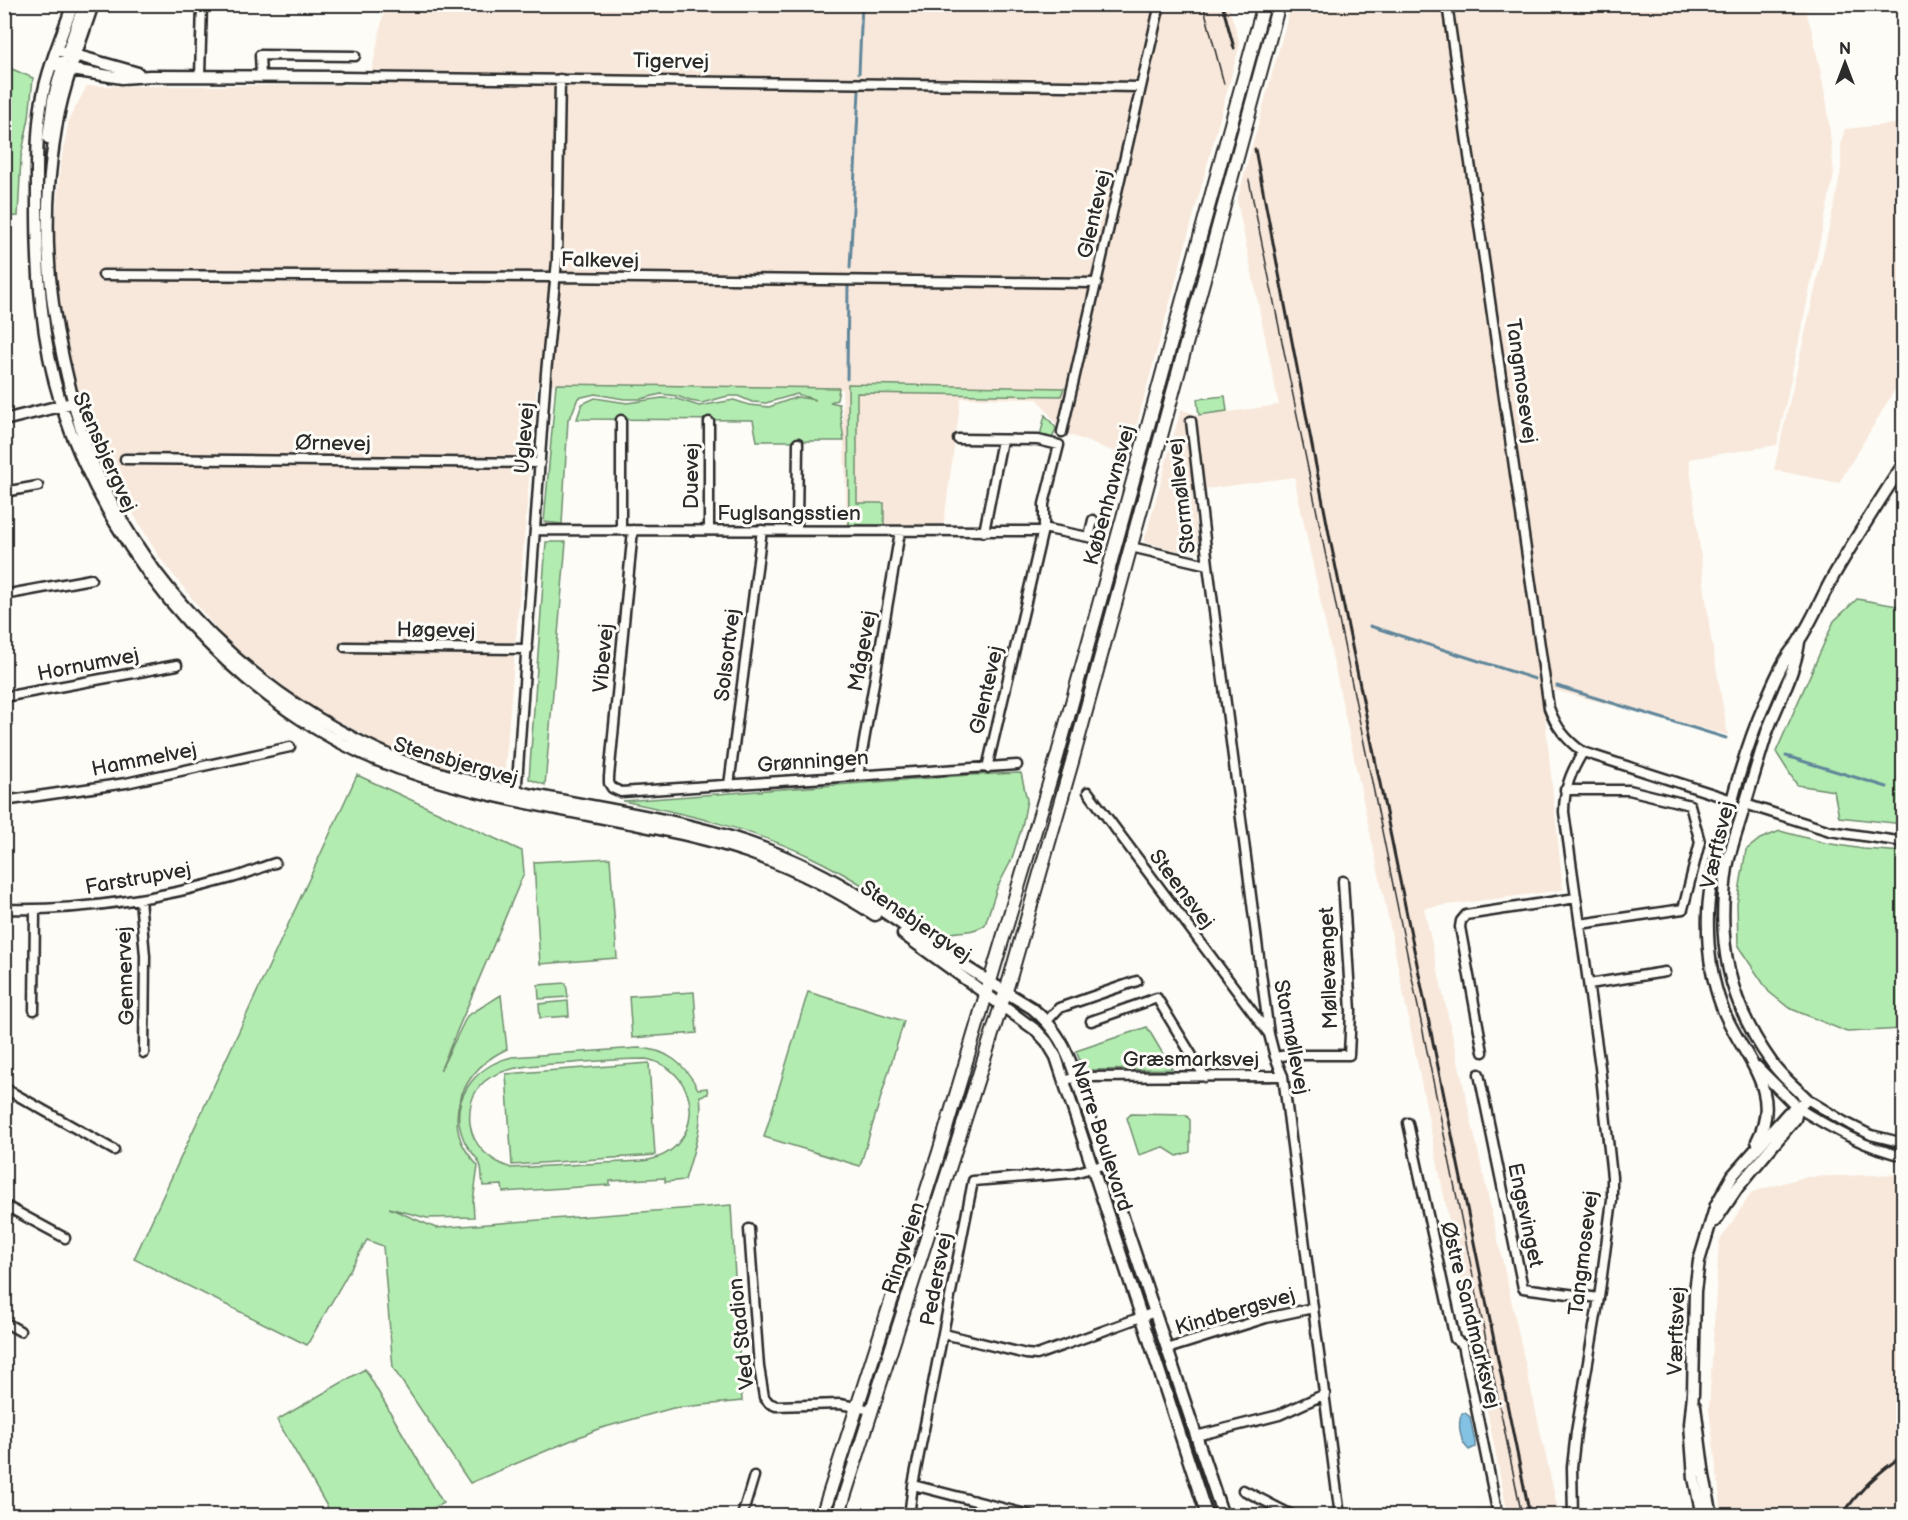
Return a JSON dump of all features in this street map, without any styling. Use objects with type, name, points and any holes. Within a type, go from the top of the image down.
[{"type":"main road","name":"Københavnsvej","points":[[987,995],[1059,749],[1264,4]]},
{"type":"main road","name":"Københavnsvej","points":[[1005,992],[1072,762],[1279,4]]},
{"type":"main road","name":"Ringvejen","points":[[838,1515],[1005,992]]},
{"type":"main road","name":"Ringvejen","points":[[822,1515],[987,995]]},
{"type":"street","name":"Stensbjergvej","points":[[67,53],[73,4]]},
{"type":"street","name":"Stensbjergvej","points":[[84,4],[62,67],[48,198],[50,283],[56,326],[74,403],[88,449],[114,506],[133,539],[201,626],[232,656],[278,693],[316,718],[353,738],[401,760],[517,796],[686,834],[746,851],[814,879],[860,905],[987,995]]},
{"type":"street","name":"Stensbjergvej","points":[[93,4],[62,67],[43,97],[38,130],[37,251],[38,283],[44,327],[61,406],[78,450],[107,509],[126,543],[153,581],[196,632],[228,663],[273,699],[311,725],[397,768],[453,786],[687,826],[750,844],[818,872],[855,893],[1005,992]]},
{"type":"street","points":[[200,76],[202,4]]},
{"type":"street","name":"Glentevej","points":[[1062,432],[1160,4]]},
{"type":"street","name":"Tangmosevej","points":[[1448,4],[1549,708],[1554,721],[1568,742],[1583,752],[1745,804]]},
{"type":"street","name":"Tigervej","points":[[67,53],[150,76]]},
{"type":"street","points":[[261,76],[260,55],[355,56]]},
{"type":"street","name":"Tigervej","points":[[62,67],[122,78],[261,76],[1141,87]]},
{"type":"street","name":"Uglevej","points":[[517,796],[546,373],[557,261],[560,79]]},
{"type":"street","name":"Falkevej","points":[[103,275],[1097,283]]},
{"type":"street","points":[[4,420],[74,403]]},
{"type":"street","points":[[621,420],[621,530]]},
{"type":"street","name":"Stormøllevej","points":[[1191,421],[1269,1034],[1282,1076],[1340,1515]]},
{"type":"street","name":"Duevej","points":[[709,422],[709,530]]},
{"type":"street","points":[[958,439],[1002,440],[984,532]]},
{"type":"street","name":"Glentevej","points":[[987,768],[1042,530],[1044,504],[1059,445],[1038,440],[1002,440]]},
{"type":"street","points":[[797,530],[798,443]]},
{"type":"street","name":"Ørnevej","points":[[125,459],[540,463]]},
{"type":"street","name":"Værftsvej","points":[[1798,1108],[1753,1062],[1736,1037],[1722,1007],[1710,950],[1708,911],[1715,864],[1746,751],[1780,670],[1799,642],[1834,575],[1904,463]]},
{"type":"street","points":[[4,492],[39,486]]},
{"type":"street","name":"Fuglsangsstien","points":[[536,530],[900,532],[1042,530],[1093,538],[1093,520]]},
{"type":"street","name":"Vibevej","points":[[612,788],[609,777],[633,530]]},
{"type":"street","name":"Solsortvej","points":[[729,785],[762,530]]},
{"type":"street","name":"Mågevej","points":[[858,776],[900,532]]},
{"type":"street","name":"Stormøllevej","points":[[1131,547],[1208,566]]},
{"type":"street","points":[[4,595],[91,579]]},
{"type":"street","name":"Værftsvej","points":[[1702,1515],[1694,1478],[1690,1424],[1693,1394],[1695,1292],[1699,1261],[1716,1205],[1733,1175],[1788,1113],[1798,1108],[1807,1099],[1773,1064],[1750,1028],[1733,990],[1725,950],[1723,915],[1728,866],[1745,804],[1776,707],[1797,658],[1799,642]]},
{"type":"street","name":"Høgevej","points":[[345,647],[528,649]]},
{"type":"street","name":"Hornumvej","points":[[4,698],[177,665]]},
{"type":"street","name":"Hammelvej","points":[[4,801],[126,783],[290,747]]},
{"type":"street","name":"Tangmosevej","points":[[1573,1515],[1572,1467],[1576,1432],[1599,1298],[1612,1200],[1612,1177],[1589,984],[1564,812],[1565,790],[1572,771],[1583,752]]},
{"type":"street","name":"Grønningen","points":[[612,788],[621,792],[1017,765]]},
{"type":"street","points":[[1565,790],[1629,790],[1690,805],[1700,842],[1683,909],[1580,924]]},
{"type":"street","name":"Steensvej","points":[[1088,792],[1269,1034]]},
{"type":"street","points":[[1745,804],[1830,831],[1904,842]]},
{"type":"street","name":"Farstrupvej","points":[[4,909],[35,910],[140,899],[233,878],[275,862]]},
{"type":"street","name":"Møllevænget","points":[[1343,881],[1351,1011],[1348,1055]]},
{"type":"street","points":[[1484,1052],[1461,921],[1466,915],[1576,898]]},
{"type":"street","name":"Gennervej","points":[[140,899],[145,956],[144,1053]]},
{"type":"street","points":[[34,1010],[35,910]]},
{"type":"street","points":[[1589,984],[1665,972]]},
{"type":"street","points":[[1047,1021],[1059,1008],[1137,981]]},
{"type":"street","name":"Nørre Boulevard","points":[[1005,992],[1032,1008],[1047,1021],[1060,1039],[1076,1077],[1223,1515]]},
{"type":"street","name":"Nørre Boulevard","points":[[987,995],[1037,1031],[1056,1056],[1207,1515]]},
{"type":"street","points":[[1091,1021],[1156,998],[1205,1077]]},
{"type":"street","points":[[1249,1007],[1265,999]]},
{"type":"street","name":"Græsmarksvej","points":[[1275,1057],[1348,1055]]},
{"type":"street","name":"Værftsvej","points":[[1748,1157],[1762,1130],[1767,1108],[1763,1088],[1753,1062]]},
{"type":"street","name":"Engsvinget","points":[[1479,1074],[1523,1288],[1599,1298]]},
{"type":"street","name":"Græsmarksvej","points":[[1064,1081],[1076,1077],[1282,1076]]},
{"type":"street","points":[[4,1088],[114,1150]]},
{"type":"street","points":[[1807,1099],[1871,1135],[1904,1143]]},
{"type":"street","points":[[1798,1108],[1837,1131],[1868,1145],[1904,1156]]},
{"type":"street","name":"Værftsvej","points":[[1708,1235],[1723,1207],[1795,1119],[1798,1108]]},
{"type":"street","name":"Østre Sandmarksvej","points":[[1408,1123],[1455,1339],[1463,1345],[1499,1515],[1478,1515]]},
{"type":"street","name":"Pedersvej","points":[[909,1515],[973,1181],[1074,1173],[1106,1164]]},
{"type":"street","points":[[4,1205],[65,1238]]},
{"type":"street","name":"Ved Stadion","points":[[749,1229],[759,1367],[764,1397],[776,1406],[826,1404],[872,1410]]},
{"type":"street","name":"Kindbergsvej","points":[[1167,1349],[1273,1316],[1313,1308]]},
{"type":"street","points":[[944,1334],[1037,1355],[1155,1312]]},
{"type":"street","points":[[4,1322],[20,1331]]},
{"type":"street","points":[[1196,1436],[1279,1415],[1325,1394]]},
{"type":"street","name":"Værftsvej","points":[[1693,1394],[1704,1476],[1712,1515]]},
{"type":"street","points":[[742,1515],[754,1476]]},
{"type":"street","points":[[913,1485],[1033,1515]]},
{"type":"street","points":[[1243,1490],[1294,1515]]},
{"type":"shaded area","points":[[1228,4],[1240,44],[1128,457],[1062,432],[1038,399],[961,398],[943,528],[847,527],[842,388],[537,384],[504,782],[456,771],[395,751],[306,704],[226,641],[159,557],[97,450],[80,399],[64,331],[53,248],[60,168],[69,119],[87,86],[369,85],[385,5]]},
{"type":"shaded area","points":[[1291,5],[1804,5],[1812,31],[1827,103],[1834,174],[1777,445],[1689,459],[1710,632],[1728,735],[1542,687],[1563,890],[1424,908],[1559,1515],[1508,1515],[1387,912],[1294,477],[1192,491],[1199,552],[1185,553],[1144,542],[1181,409],[1199,416],[1279,405],[1237,201]]},
{"type":"shaded area","points":[[1903,123],[1903,376],[1839,483],[1774,470],[1836,197],[1841,169],[1841,142],[1845,129]]},
{"type":"shaded area","points":[[1903,1174],[1903,1515],[1722,1515],[1709,1409],[1719,1242],[1752,1192],[1804,1177]]},
{"type":"green space","points":[[5,66],[33,78],[29,118],[21,157],[18,216],[5,217]]},
{"type":"green space","points":[[556,384],[839,388],[837,400],[830,402],[839,404],[844,441],[757,441],[753,420],[577,419],[582,404],[595,398],[627,403],[662,398],[677,399],[699,406],[734,400],[749,405],[769,407],[797,397],[816,400],[797,394],[766,403],[752,402],[738,396],[728,396],[702,403],[661,394],[641,399],[624,399],[595,394],[578,398],[568,419],[562,524],[544,522]]},
{"type":"green space","points":[[848,384],[1064,388],[1061,396],[857,393],[857,503],[884,503],[884,526],[849,525]]},
{"type":"green space","points":[[1225,396],[1227,411],[1199,415],[1197,399]]},
{"type":"green space","points":[[1045,415],[1056,428],[1052,439],[1040,436]]},
{"type":"green space","points":[[546,542],[566,542],[545,785],[529,779]]},
{"type":"green space","points":[[1857,599],[1897,606],[1903,599],[1903,824],[1839,817],[1834,791],[1797,785],[1776,752],[1834,621]]},
{"type":"green space","points":[[1021,773],[1027,800],[1022,827],[1011,861],[997,888],[985,925],[974,930],[940,936],[845,875],[788,847],[719,823],[623,801],[970,775]]},
{"type":"green space","points":[[357,775],[522,851],[524,873],[440,1071],[467,1016],[501,995],[507,1049],[484,1063],[475,1073],[467,1083],[458,1108],[457,1121],[460,1139],[478,1166],[473,1202],[474,1217],[427,1218],[389,1208],[436,1228],[731,1205],[742,1401],[673,1408],[598,1429],[470,1483],[393,1368],[383,1246],[367,1240],[307,1345],[134,1259]]},
{"type":"green space","points":[[1780,831],[1825,843],[1903,852],[1903,1029],[1847,1032],[1789,1008],[1769,992],[1738,946],[1737,904],[1746,850],[1760,839]]},
{"type":"green space","points":[[610,858],[617,958],[540,964],[534,862]]},
{"type":"green space","points":[[566,983],[568,997],[539,999],[538,985]]},
{"type":"green space","points":[[694,992],[697,1033],[632,1038],[629,996]]},
{"type":"green space","points":[[808,992],[904,1021],[860,1166],[764,1137]]},
{"type":"green space","points":[[568,1001],[569,1016],[540,1018],[539,1004]]},
{"type":"green space","points":[[1147,1027],[1172,1069],[1087,1070],[1082,1066],[1076,1051]]},
{"type":"green space","points":[[638,1048],[658,1051],[674,1060],[687,1072],[698,1089],[707,1088],[708,1094],[700,1096],[699,1128],[685,1180],[665,1182],[665,1178],[610,1181],[610,1185],[503,1192],[502,1185],[483,1186],[480,1164],[464,1140],[459,1112],[467,1087],[476,1077],[486,1068],[512,1057]],"holes":[[[637,1059],[646,1059],[666,1067],[680,1080],[688,1095],[690,1113],[687,1130],[677,1144],[662,1155],[642,1161],[511,1168],[484,1152],[472,1132],[471,1104],[478,1089],[489,1078],[503,1071],[538,1065]]]},
{"type":"green space","points":[[649,1063],[655,1155],[512,1165],[506,1074]]},
{"type":"green space","points":[[1131,1114],[1186,1115],[1190,1120],[1190,1152],[1177,1156],[1163,1147],[1139,1155],[1127,1118]]},
{"type":"green space","points":[[365,1369],[443,1503],[421,1515],[332,1515],[277,1420]]},
{"type":"water","points":[[1462,1413],[1470,1417],[1475,1442],[1475,1447],[1469,1450],[1460,1433]]},
{"type":"waterway","points":[[859,73],[862,4]]},
{"type":"waterway","points":[[850,268],[859,91]]},
{"type":"waterway","points":[[847,379],[848,286]]},
{"type":"waterway","points":[[1370,626],[1535,679]]},
{"type":"waterway","points":[[1557,686],[1726,738]]},
{"type":"waterway","points":[[1786,756],[1887,787]]},
{"type":"tram line","points":[[1203,4],[1224,84]]},
{"type":"tram line","points":[[1249,180],[1522,1516]]},
{"type":"railway","points":[[1222,4],[1234,48]]},
{"type":"railway","points":[[1255,149],[1330,539],[1530,1516]]},
{"type":"railway","points":[[1842,1516],[1870,1482],[1904,1455]]}]
